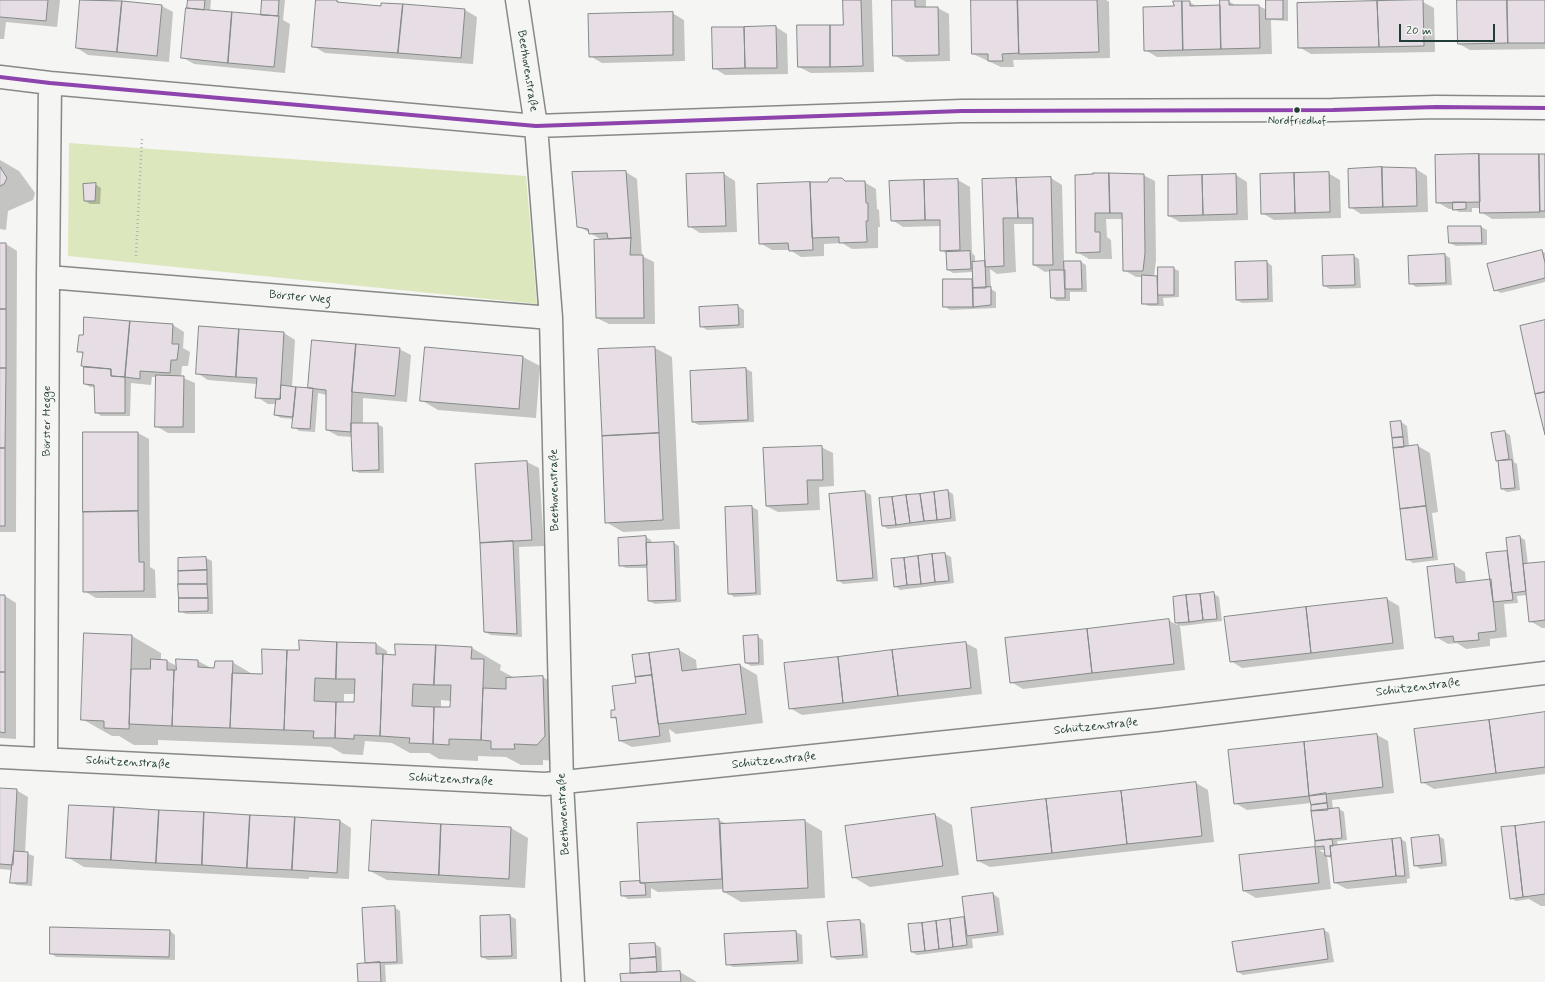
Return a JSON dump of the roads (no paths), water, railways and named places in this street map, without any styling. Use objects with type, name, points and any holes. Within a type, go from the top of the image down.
[{"type":"street","name":"Beethovenstraße","points":[[517,0],[536,126],[551,318],[562,783],[572,982]]},
{"type":"street","points":[[0,77],[50,83],[536,126],[962,111],[1333,110],[1436,107],[1545,108]]},
{"type":"street","name":"Börster Hegge","points":[[46,759],[50,83]]},
{"type":"street","name":"Börster Weg","points":[[48,277],[551,318]]},
{"type":"street","name":"Schützenstraße","points":[[0,757],[545,784],[1157,720],[1545,673]]},
{"type":"place","name":"Nordfriedhof","points":[[1297,110]]}]
